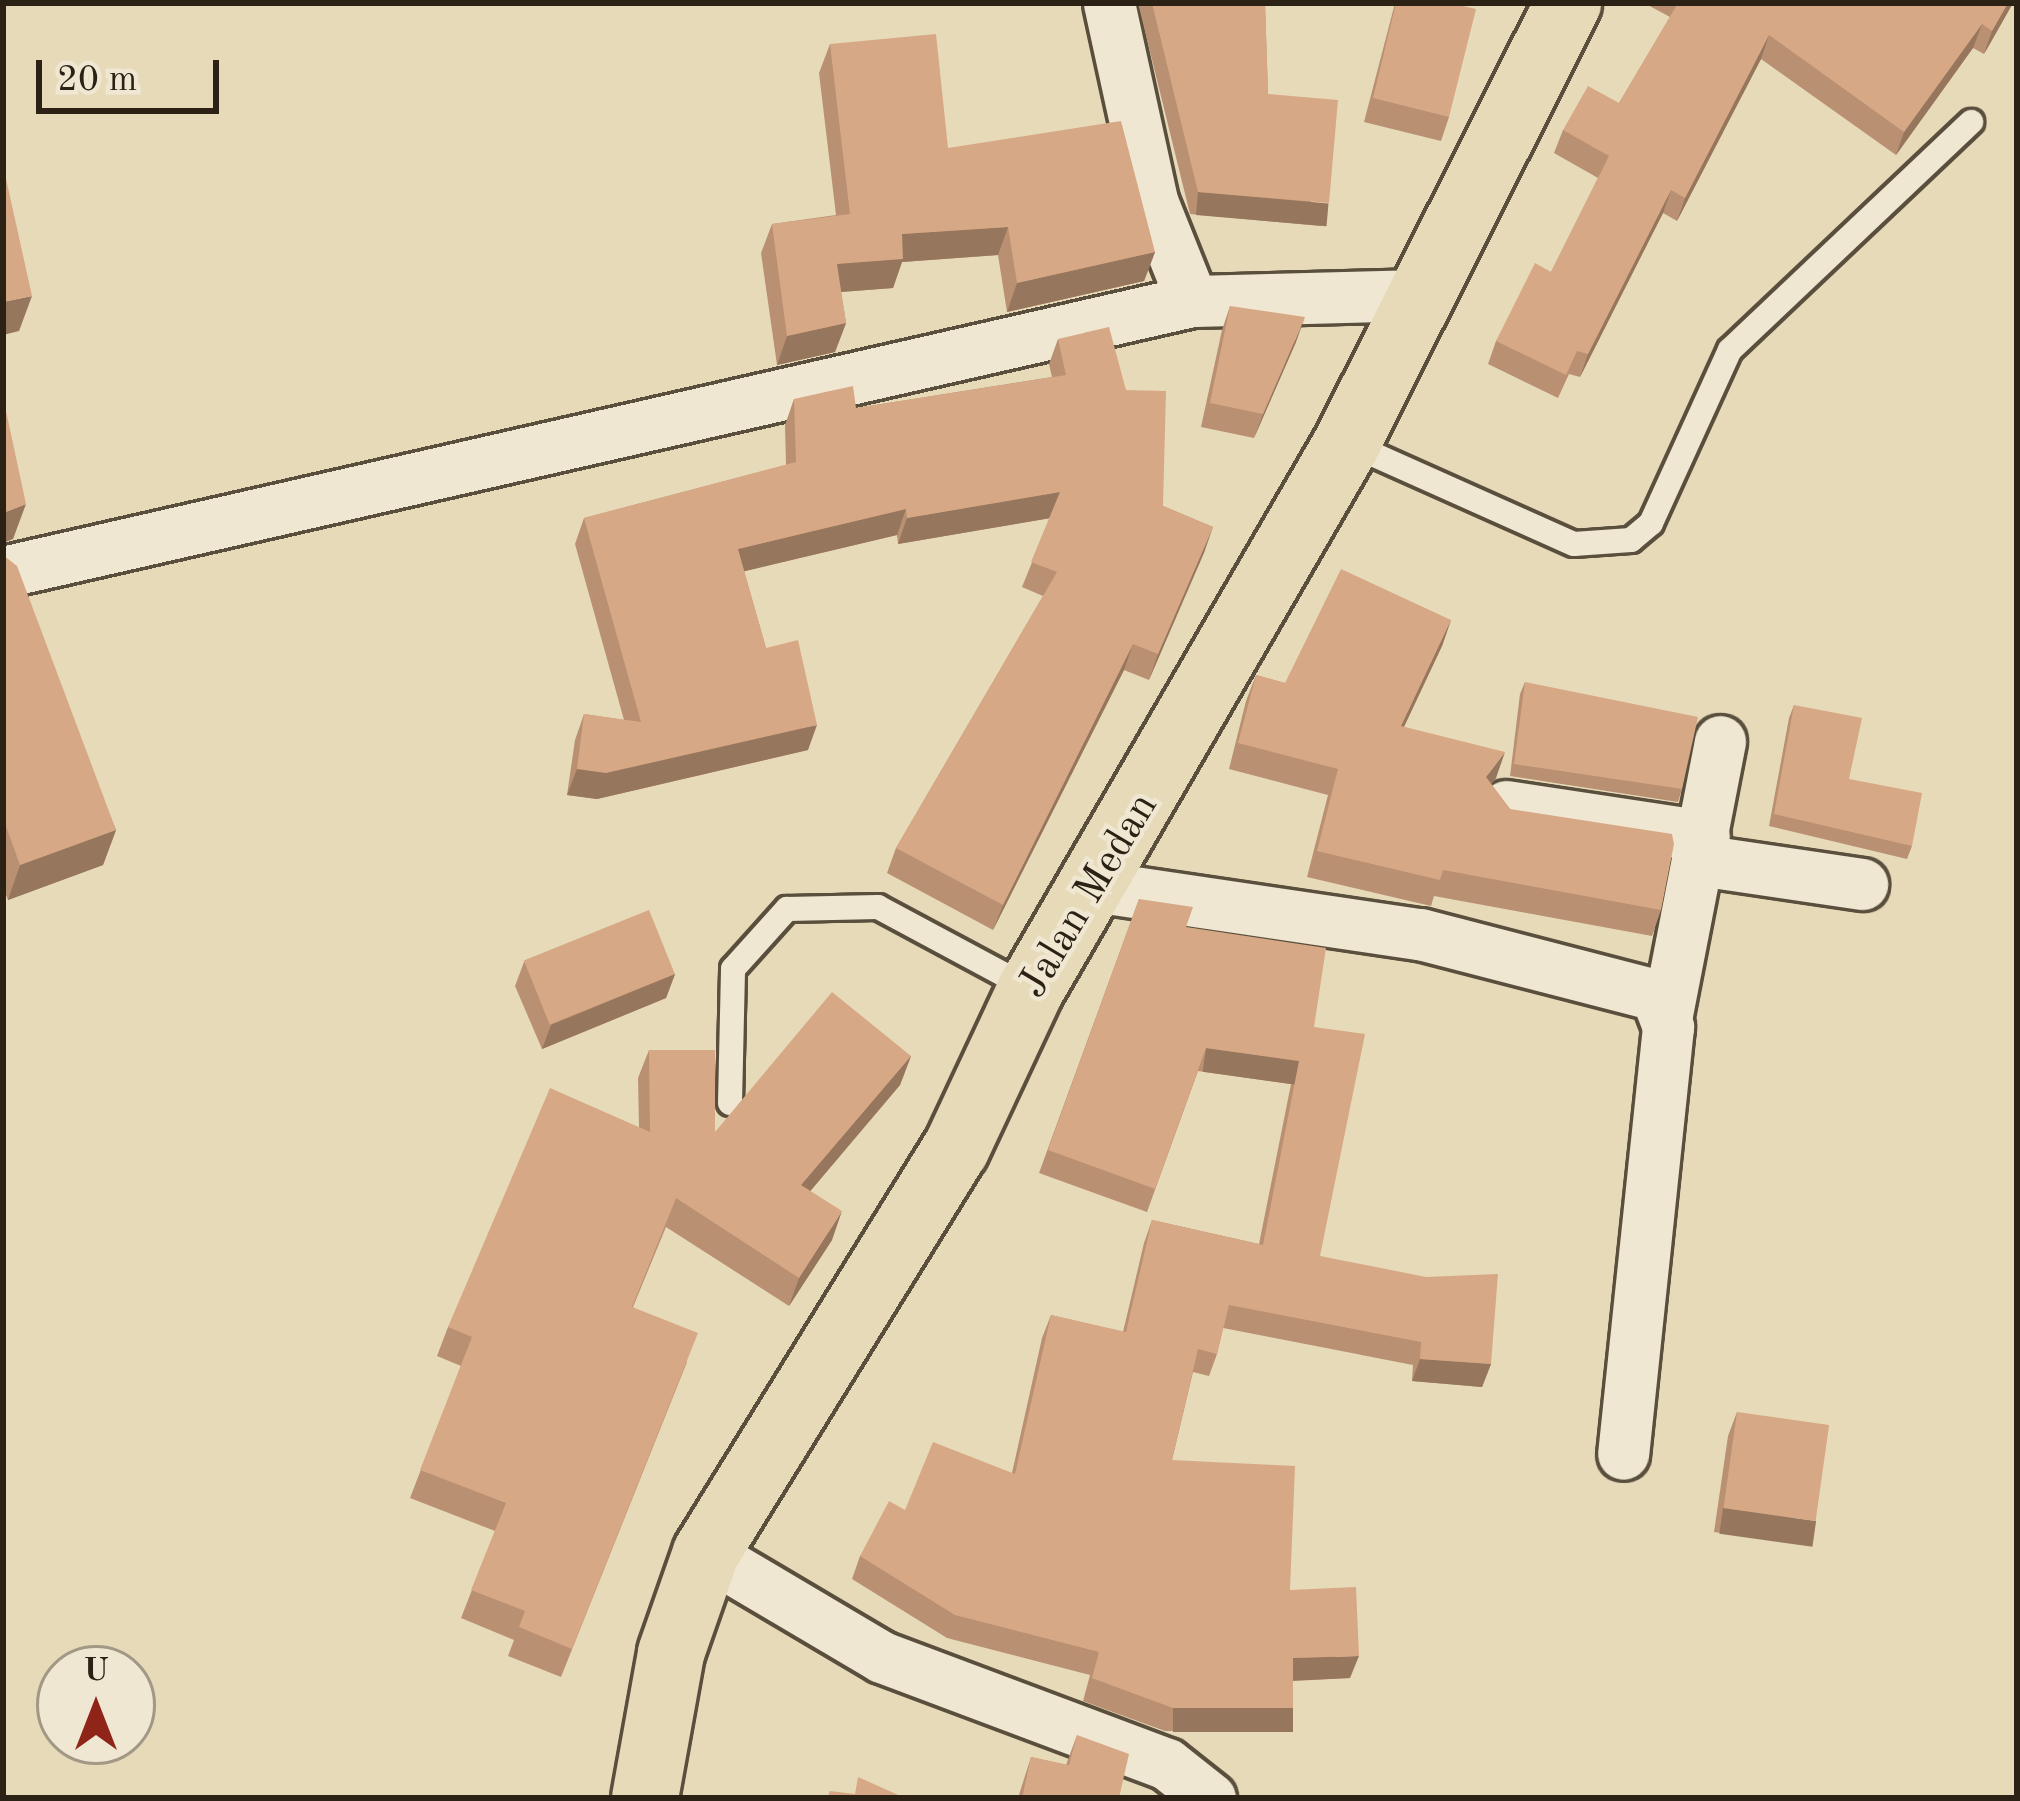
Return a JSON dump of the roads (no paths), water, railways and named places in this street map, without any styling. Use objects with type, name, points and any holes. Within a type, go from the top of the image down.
[{"type":"highway","name":"Jalan Medan","points":[[645,1798],[671,1653],[706,1553],[956,1149],[1031,989],[1100,887],[1347,443],[1568,3]]},
{"type":"street","points":[[1109,3],[1152,201],[1192,301]]},
{"type":"street","points":[[3,572],[1192,301],[1422,295]]},
{"type":"street","points":[[1623,1454],[1667,1014],[1720,741]]},
{"type":"street","points":[[1506,806],[1862,884]]},
{"type":"street","points":[[1100,887],[1420,934],[1647,989],[1667,1014]]},
{"type":"street","points":[[706,1553],[882,1657],[1167,1764],[1210,1798]]},
{"type":"lane","points":[[1347,443],[1574,544],[1631,540],[1652,524],[1730,350],[1971,122]]},
{"type":"lane","points":[[730,1103],[733,969],[787,909],[878,907],[1031,989]]}]
